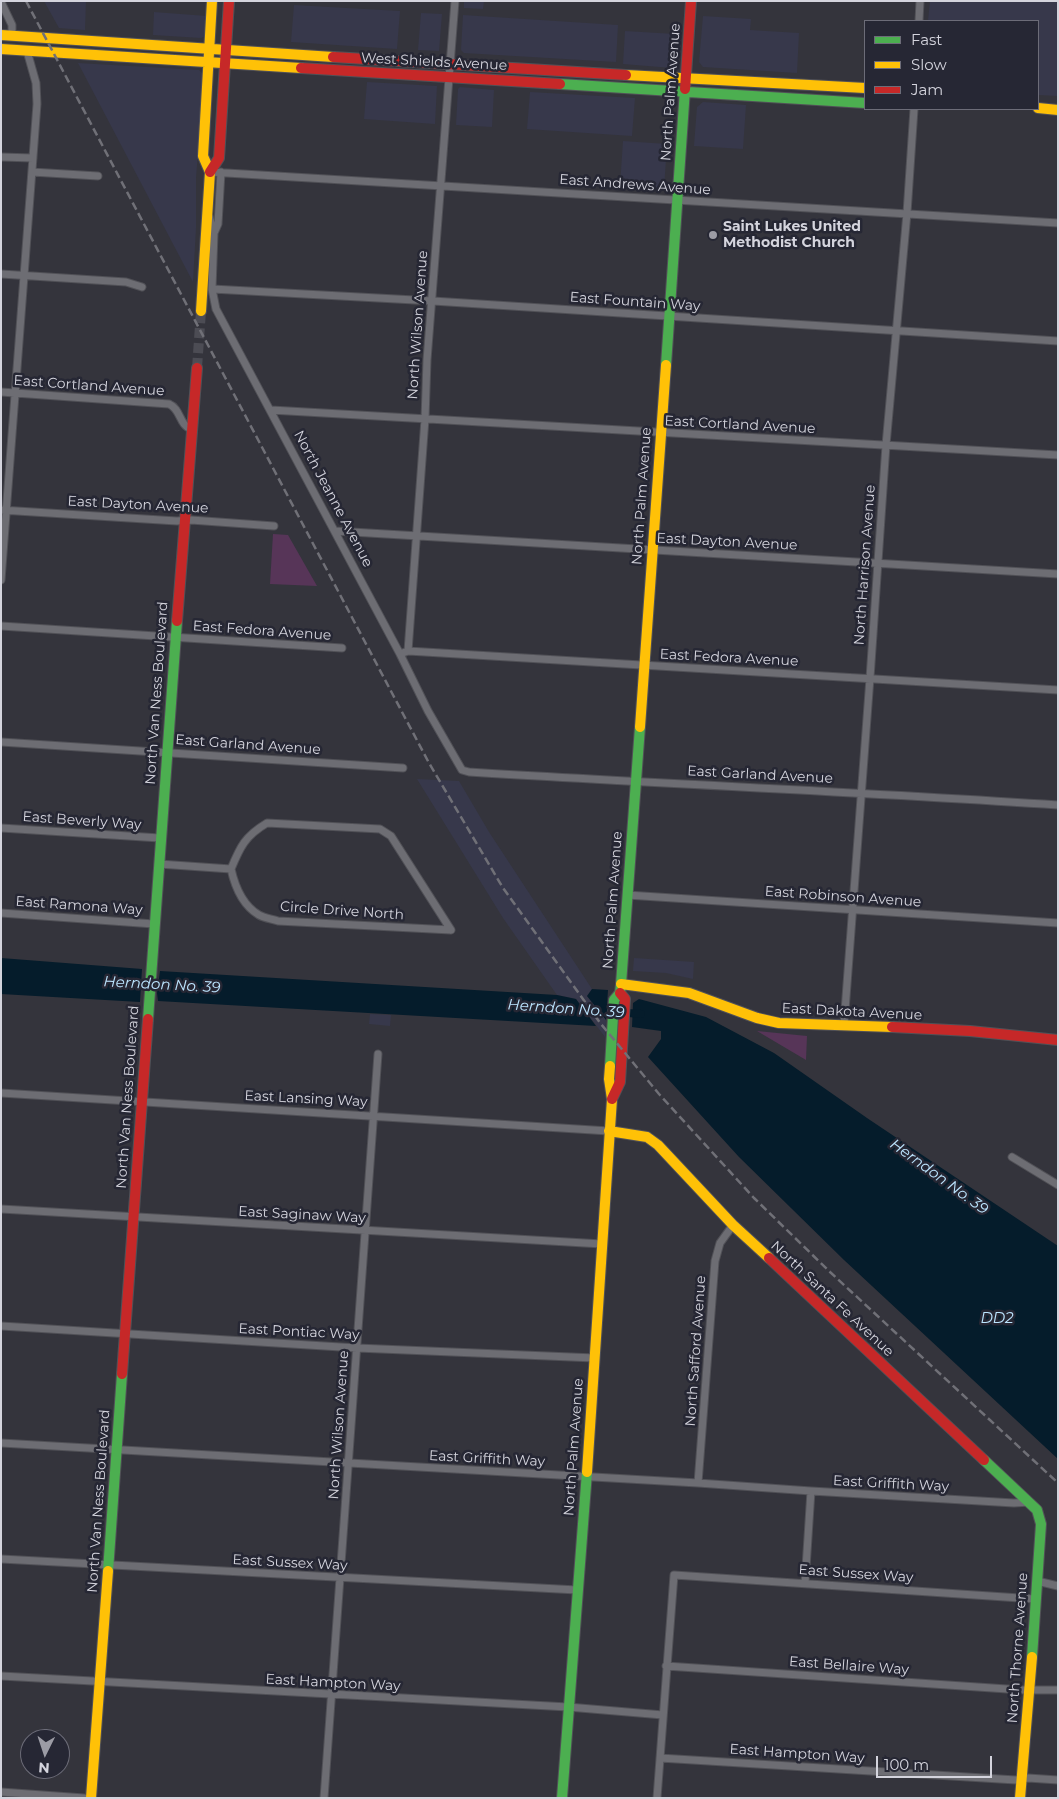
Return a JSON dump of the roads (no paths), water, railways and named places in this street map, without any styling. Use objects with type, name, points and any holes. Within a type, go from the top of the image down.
[{"type":"main road","points":[[202,312],[210,172],[203,156],[212,1]]},
{"type":"main road","points":[[210,172],[219,158],[229,1]]},
{"type":"main road","name":"North Palm Avenue","points":[[562,1798],[587,1477],[612,1099],[609,1079],[613,1024],[620,995],[691,1]]},
{"type":"main road","name":"West Shields Avenue","points":[[1,35],[450,65],[864,88]]},
{"type":"main road","name":"West Shields Avenue","points":[[1,49],[864,103]]},
{"type":"main road","points":[[1039,108],[1058,110]]},
{"type":"main road","name":"North Van Ness Boulevard","points":[[91,1798],[158,864],[197,368]]},
{"type":"main road","name":"East Dakota Avenue","points":[[620,995],[689,993],[757,1018],[779,1022],[970,1031],[1058,1040]]},
{"type":"main road","name":"North Palm Avenue","points":[[612,1099],[620,1082],[624,1026],[620,995]]},
{"type":"main road","name":"North Santa Fe Avenue","points":[[609,1130],[648,1137],[658,1145],[732,1225],[1031,1502]]},
{"type":"main road","name":"North Thorne Avenue","points":[[1020,1798],[1030,1689],[1041,1524],[1037,1510],[1031,1502]]},
{"type":"street","name":"North Wilson Avenue","points":[[404,652],[417,536],[427,360],[455,1]]},
{"type":"street","points":[[919,20],[920,1]]},
{"type":"street","points":[[1,2],[12,25],[12,35]]},
{"type":"street","points":[[1,580],[4,510],[15,393],[36,97],[36,83],[27,51]]},
{"type":"street","name":"North Harrison Avenue","points":[[844,1024],[886,446],[907,214],[914,110]]},
{"type":"street","points":[[1,157],[33,158]]},
{"type":"street","points":[[32,172],[98,176]]},
{"type":"street","name":"East Andrews Avenue","points":[[210,172],[1058,223]]},
{"type":"street","name":"North Jeanne Avenue","points":[[214,233],[218,224],[222,172]]},
{"type":"street","name":"North Jeanne Avenue","points":[[208,211],[214,233],[212,289],[216,309],[335,531],[404,652],[428,711],[457,765],[462,770]]},
{"type":"street","points":[[1,274],[126,282],[142,287]]},
{"type":"street","name":"East Fountain Way","points":[[212,289],[433,301],[1058,341]]},
{"type":"street","name":"East Cortland Avenue","points":[[1,392],[169,404],[174,406],[184,424],[191,429]]},
{"type":"street","name":"East Cortland Avenue","points":[[271,410],[1058,455]]},
{"type":"street","name":"East Dayton Avenue","points":[[4,510],[178,522],[184,520],[274,526]]},
{"type":"street","name":"East Dayton Avenue","points":[[335,531],[1058,574]]},
{"type":"street","name":"East Fedora Avenue","points":[[1,626],[342,648]]},
{"type":"street","name":"East Fedora Avenue","points":[[404,652],[1058,690]]},
{"type":"street","name":"East Garland Avenue","points":[[1,742],[403,768]]},
{"type":"street","name":"East Garland Avenue","points":[[462,770],[469,772],[634,782],[861,792],[1058,805]]},
{"type":"street","name":"Circle Drive North","points":[[266,823],[380,829],[391,836],[451,930],[278,921],[259,916],[243,902],[234,886],[231,869],[243,841],[266,823]]},
{"type":"street","name":"East Beverly Way","points":[[1,828],[160,838]]},
{"type":"street","points":[[158,864],[231,869]]},
{"type":"street","name":"East Robinson Avenue","points":[[627,895],[1058,923]]},
{"type":"street","name":"East Ramona Way","points":[[1,913],[154,924]]},
{"type":"street","name":"North Wilson Avenue","points":[[324,1798],[378,1054]]},
{"type":"street","name":"East Lansing Way","points":[[1,1093],[609,1130]]},
{"type":"street","points":[[1012,1157],[1058,1186]]},
{"type":"street","name":"East Saginaw Way","points":[[1,1209],[366,1232],[602,1244]]},
{"type":"street","name":"North Safford Avenue","points":[[698,1483],[715,1261],[720,1243],[732,1225]]},
{"type":"street","name":"East Pontiac Way","points":[[1,1326],[357,1348],[595,1358]]},
{"type":"street","name":"East Griffith Way","points":[[1,1443],[698,1483],[1014,1504],[1031,1502]]},
{"type":"street","points":[[805,1583],[811,1492]]},
{"type":"street","name":"East Sussex Way","points":[[1,1559],[577,1590]]},
{"type":"street","name":"East Sussex Way","points":[[666,1666],[674,1575],[1036,1598]]},
{"type":"street","points":[[1037,1581],[1058,1586]]},
{"type":"street","points":[[657,1798],[666,1666]]},
{"type":"street","name":"East Bellaire Way","points":[[666,1666],[1058,1690]]},
{"type":"street","name":"East Hampton Way","points":[[1,1676],[568,1707],[663,1715]]},
{"type":"street","name":"East Hampton Way","points":[[660,1758],[1058,1780]]},
{"type":"street","points":[[1,1792],[84,1798]]},
{"type":"water","points":[[1,958],[142,969],[140,1002],[1,994]]},
{"type":"water","points":[[160,971],[557,995],[576,999],[596,1026],[158,1001],[157,993]]},
{"type":"water","points":[[592,989],[608,990],[606,1020],[587,996]]},
{"type":"water","name":"DD2","points":[[639,999],[706,1017],[774,1053],[1058,1246],[1058,1459],[844,1260],[739,1157],[648,1057],[661,1039],[661,1031],[632,1027],[633,1003]]},
{"type":"waterway","name":"Herndon No. 39","points":[[575,1009],[641,1014]]},
{"type":"tunnel","points":[[197,368],[201,311]]},
{"type":"railway","points":[[26,1],[429,763],[503,888],[601,1024],[659,1094],[754,1198],[830,1272],[1058,1483]]},
{"type":"place","name":"Saint Lukes United Methodist Church","points":[[713,235]]}]
